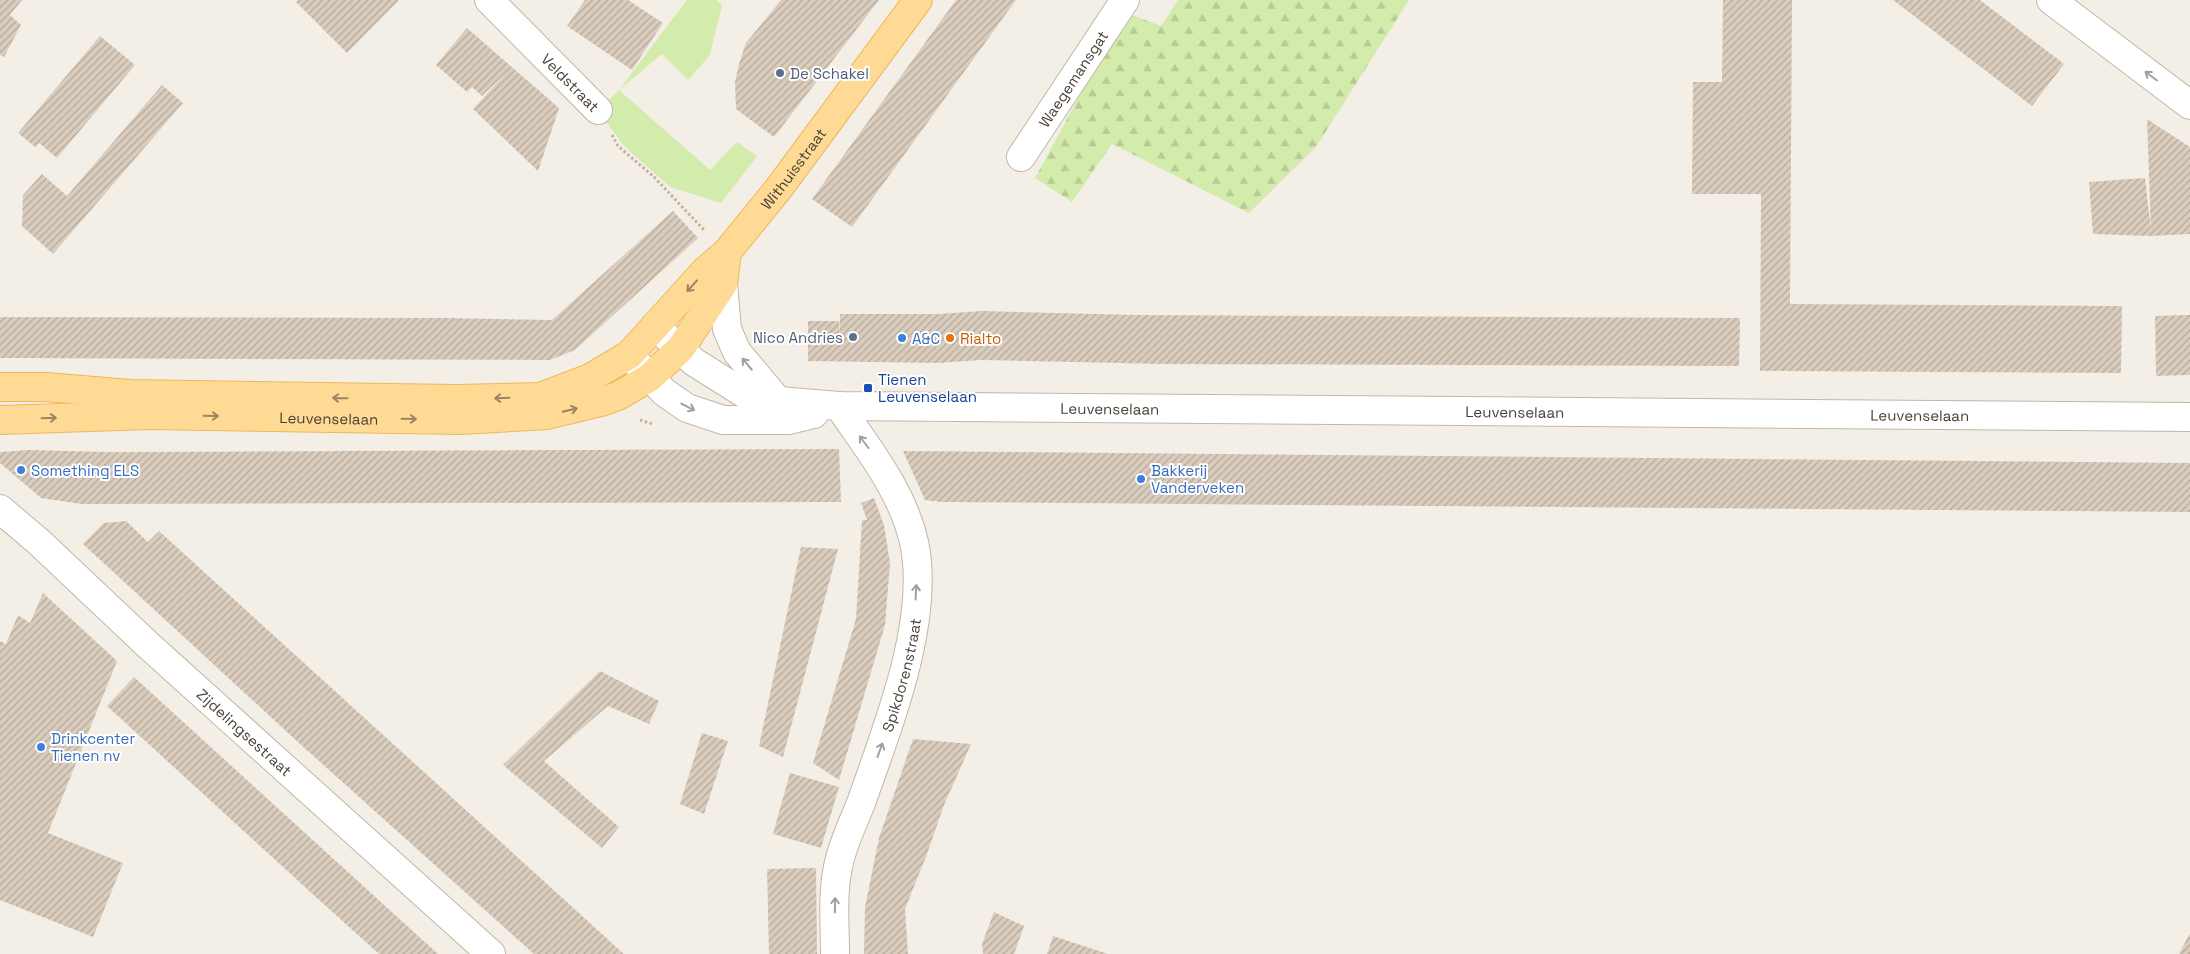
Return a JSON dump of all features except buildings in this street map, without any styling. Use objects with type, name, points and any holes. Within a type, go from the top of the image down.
[{"type":"main road","name":"Withuisstraat","points":[[655,326],[705,272],[718,243],[779,188],[918,0]]},
{"type":"main road","name":"Leuvenselaan","points":[[0,420],[149,415],[461,420],[547,415],[601,402],[618,396],[649,378],[680,348],[723,284],[718,243]]},
{"type":"main road","name":"Leuvenselaan","points":[[0,387],[46,387],[150,395],[457,399],[540,397],[590,378],[628,355],[655,326]]},
{"type":"street","name":"Veldstraat","points":[[489,0],[598,110]]},
{"type":"street","name":"Waegemansgat","points":[[1021,157],[1124,0]]},
{"type":"street","points":[[2051,0],[2190,105]]},
{"type":"street","name":"Leuvenselaan","points":[[723,284],[727,329],[737,352],[778,401]]},
{"type":"street","name":"Leuvenselaan","points":[[655,326],[694,362],[745,394],[778,401],[839,406],[2190,417]]},
{"type":"street","name":"Leuvenselaan","points":[[628,355],[664,392],[687,408],[723,420],[789,420],[839,406]]},
{"type":"street","name":"Spikdorenstraat","points":[[835,954],[835,906],[838,866],[885,736],[908,654],[915,612],[917,578],[914,542],[899,500],[873,453],[839,406]]},
{"type":"street","name":"Zijdelingsestraat","points":[[0,509],[39,542],[156,652],[491,954]]},
{"type":"path","name":"Veldstraat","points":[[598,110],[618,146],[654,177],[718,243]]},
{"type":"green space","points":[[687,0],[716,0],[722,5],[710,55],[688,80],[662,54],[619,90]]},
{"type":"green space","points":[[1178,0],[1409,0],[1316,147],[1249,213],[1112,144],[1072,202],[1035,178],[1125,12],[1161,26]]},
{"type":"green space","points":[[619,90],[710,170],[737,142],[757,156],[721,203],[670,187],[623,145],[598,110]]},
{"type":"place","name":"De Schakel","points":[[780,73]]},
{"type":"place","name":"Nico Andries","points":[[853,337]]},
{"type":"place","name":"A&C","points":[[902,338]]},
{"type":"place","name":"Rialto","points":[[950,338]]},
{"type":"place","name":"Tienen Leuvenselaan","points":[[868,388]]},
{"type":"place","name":"Something ELS","points":[[21,470]]},
{"type":"place","name":"Bakkerij Vanderveken","points":[[1141,479]]},
{"type":"place","name":"Drinkcenter Tienen nv","points":[[41,747]]}]
